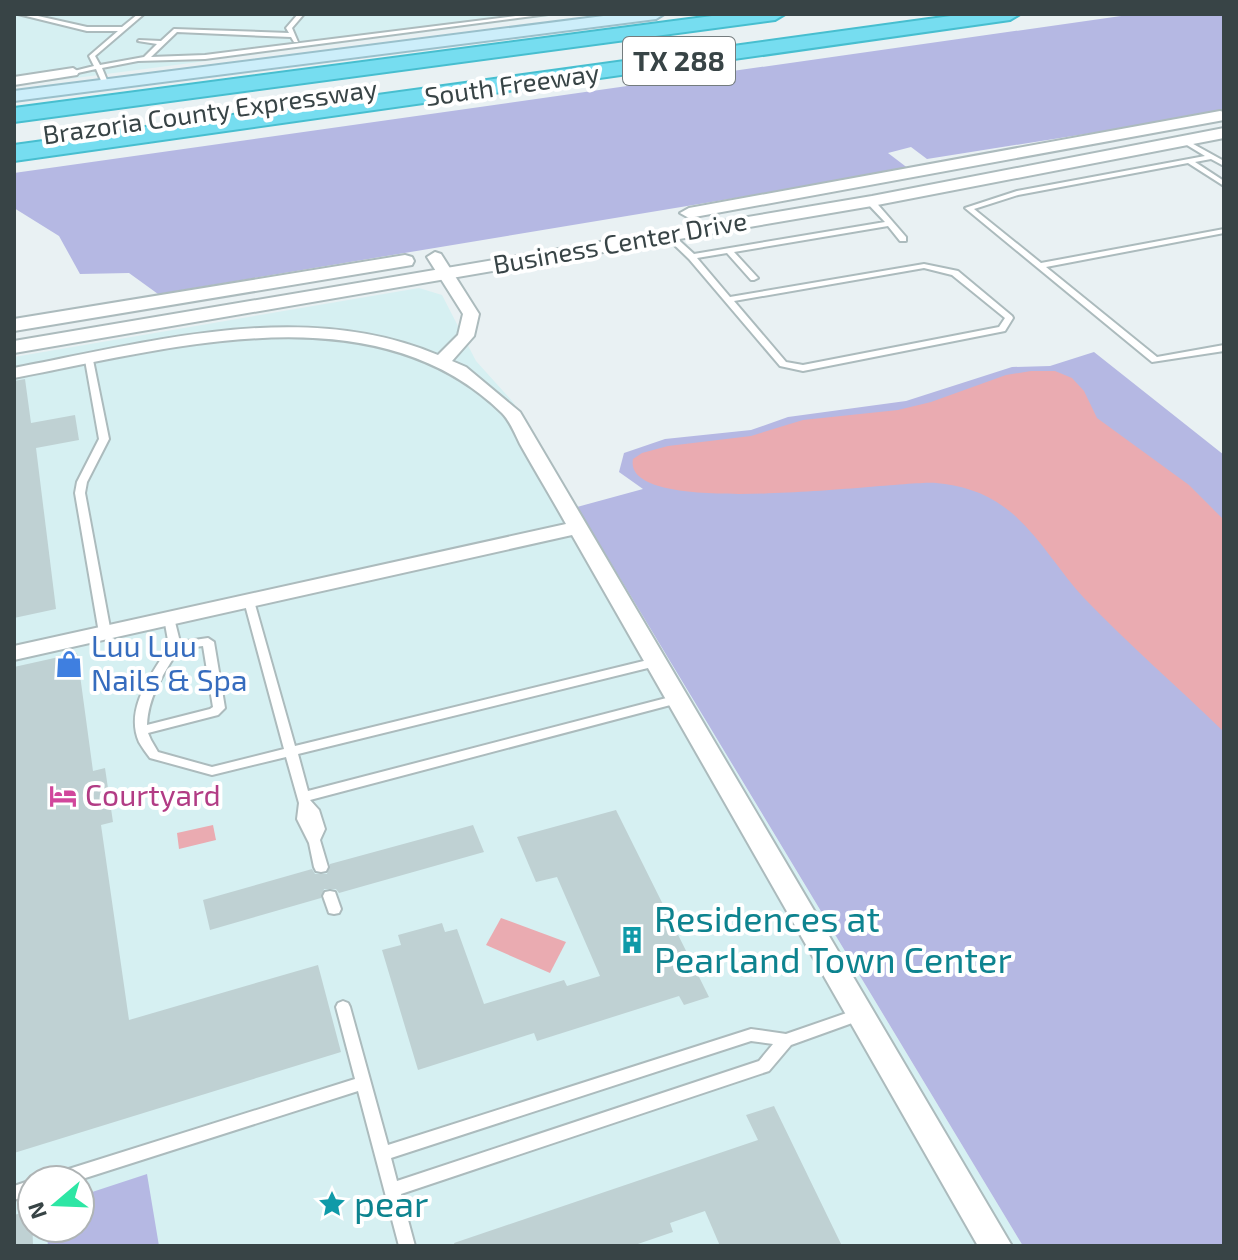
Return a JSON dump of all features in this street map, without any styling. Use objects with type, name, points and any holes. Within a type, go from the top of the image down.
[{"type":"highway","name":"South Freeway","points":[[14,115],[775,14]]},
{"type":"highway","name":"Brazoria County Expressway","points":[[14,126],[868,14]]},
{"type":"highway","name":"Brazoria County Expressway","points":[[14,138],[929,14]]},
{"type":"highway","name":"South Freeway","points":[[14,153],[348,109],[1010,14]]},
{"type":"highway","points":[[14,107],[304,52]]},
{"type":"highway","points":[[14,126],[453,62],[480,54]]},
{"type":"highway","points":[[14,146],[134,130],[348,109]]},
{"type":"highway","points":[[14,166],[348,109]]},
{"type":"main road","points":[[14,96],[106,85],[304,52],[656,14]]},
{"type":"street","points":[[14,81],[73,72]]},
{"type":"street","name":"Business Center Drive","points":[[14,325],[441,264],[668,226],[972,162],[1224,115]]},
{"type":"street","points":[[1159,126],[1184,141]]},
{"type":"street","name":"Business Center Drive","points":[[668,226],[870,201],[1224,133]]},
{"type":"street","points":[[972,162],[995,176]]},
{"type":"street","name":"Business Center Drive","points":[[14,347],[441,264],[543,238]]},
{"type":"street","points":[[441,264],[471,314],[466,336],[441,362]]},
{"type":"street","points":[[14,373],[234,335],[291,331],[357,336],[414,349],[481,383],[511,412],[996,1246]]},
{"type":"street","points":[[14,653],[578,527]]},
{"type":"lane","points":[[21,14],[87,29],[121,29]]},
{"type":"lane","points":[[106,85],[92,56],[141,14]]},
{"type":"lane","points":[[301,14],[289,28],[304,52]]},
{"type":"lane","points":[[73,72],[146,58],[304,52],[458,25],[545,14]]},
{"type":"lane","points":[[451,16],[458,25]]},
{"type":"lane","points":[[146,58],[176,30],[293,35]]},
{"type":"lane","points":[[141,41],[163,43]]},
{"type":"lane","points":[[1184,141],[1223,163]]},
{"type":"lane","points":[[1211,157],[1017,193],[969,208],[1155,360],[1224,348]]},
{"type":"lane","points":[[1189,161],[1224,184]]},
{"type":"lane","points":[[995,176],[1017,193]]},
{"type":"lane","points":[[870,201],[903,239]]},
{"type":"lane","points":[[692,257],[889,224]]},
{"type":"lane","points":[[668,226],[727,300],[783,364],[803,368],[1002,329],[1009,318],[955,273],[924,266],[727,300]]},
{"type":"lane","points":[[1039,266],[1224,231]]},
{"type":"lane","points":[[729,251],[754,278]]},
{"type":"lane","points":[[89,360],[104,439],[80,493],[105,633]]},
{"type":"lane","points":[[249,601],[304,800],[313,810],[319,829],[314,840],[321,867]]},
{"type":"lane","points":[[169,618],[175,646],[139,709],[142,730],[154,755],[212,771],[656,662]]},
{"type":"lane","points":[[142,730],[214,712],[219,708],[208,642],[202,640],[175,646]]},
{"type":"lane","points":[[304,800],[678,699]]},
{"type":"lane","points":[[343,1007],[407,1246]]},
{"type":"lane","points":[[382,1154],[751,1035],[786,1040],[861,1014]]},
{"type":"lane","points":[[392,1190],[764,1066],[786,1040]]},
{"type":"lane","points":[[96,1167],[363,1083]]},
{"type":"shaded area","points":[[14,14],[565,14],[14,86]]},
{"type":"shaded area","points":[[1135,14],[1224,14],[1224,112],[927,159],[911,147],[888,153],[909,169],[158,294],[129,273],[80,274],[59,236],[14,208],[14,173]]},
{"type":"shaded area","points":[[419,288],[442,295],[476,361],[513,402],[1023,1246],[14,1246],[14,357]]},
{"type":"shaded area","points":[[1094,352],[1224,455],[1224,1246],[1023,1246],[577,507],[643,489],[619,472],[624,453],[665,439],[751,430],[788,417],[906,401],[1012,367],[1050,366]]},
{"type":"shaded area","points":[[1055,371],[1072,378],[1084,391],[1097,418],[1189,485],[1224,520],[1224,732],[1084,598],[1016,516],[980,493],[936,483],[766,494],[670,489],[641,478],[633,459],[642,453],[668,446],[751,436],[803,420],[898,410],[931,402],[1006,375]]},
{"type":"shaded area","points":[[213,825],[216,840],[179,849],[177,833]]},
{"type":"shaded area","points":[[501,918],[566,942],[550,973],[486,945]]},
{"type":"shaded area","points":[[147,1174],[159,1246],[48,1246],[96,1244],[96,1191]]},
{"type":"building","points":[[25,379],[31,423],[75,415],[79,440],[36,448],[56,609],[14,618],[14,381]]},
{"type":"building","points":[[77,653],[93,771],[105,768],[113,822],[101,825],[129,1020],[318,965],[341,1052],[14,1153],[14,667]]},
{"type":"building","name":"Residences at Pearland Town Center","points":[[616,810],[709,997],[684,1005],[679,996],[537,1041],[534,1033],[418,1070],[382,950],[401,945],[398,935],[442,923],[445,932],[457,929],[484,1004],[564,980],[567,986],[600,976],[557,877],[536,882],[517,837]]},
{"type":"building","points":[[473,825],[484,852],[339,893],[336,889],[324,889],[321,898],[210,930],[203,900],[312,869],[315,874],[327,874],[330,864]]},
{"type":"building","points":[[774,1106],[842,1246],[720,1246],[705,1211],[670,1223],[673,1232],[632,1246],[455,1246],[454,1243],[758,1140],[746,1115]]},
{"type":"building","points":[[14,1215],[16,1244],[33,1246],[14,1246]]},
{"type":"place","name":"Luu Luu Nails & Spa","points":[[69,664]]},
{"type":"place","name":"Courtyard","points":[[63,796]]},
{"type":"place","name":"Residences at Pearland Town Center","points":[[632,940]]},
{"type":"place","name":"pear","points":[[332,1204]]}]
